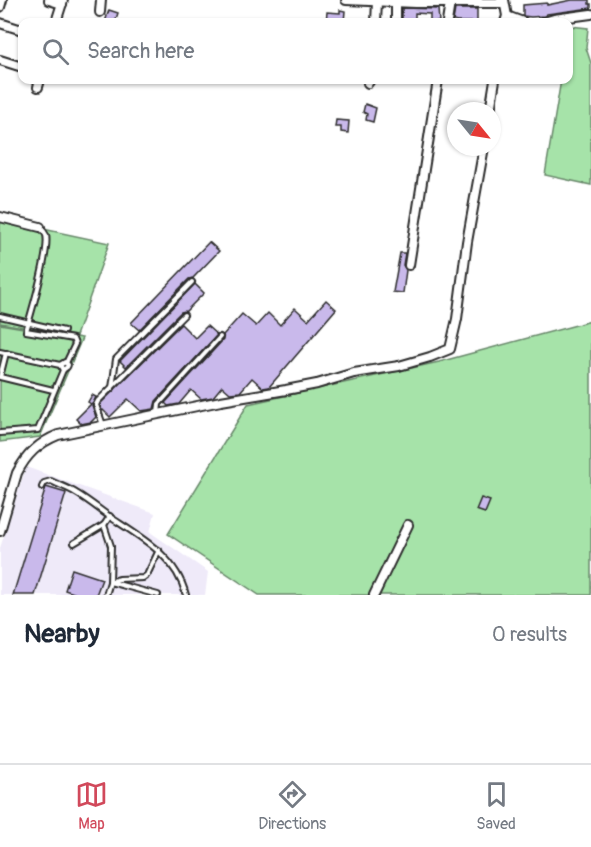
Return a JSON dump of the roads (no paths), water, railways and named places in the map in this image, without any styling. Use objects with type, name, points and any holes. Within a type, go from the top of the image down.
[{"type":"street","points":[[0,7],[2,0]]},
{"type":"street","points":[[49,0],[62,2],[57,18]]},
{"type":"street","points":[[99,12],[101,0]]},
{"type":"street","points":[[346,0],[396,3],[503,2],[506,18]]},
{"type":"street","points":[[374,1],[376,18]]},
{"type":"street","points":[[396,3],[396,18]]},
{"type":"street","points":[[448,18],[450,3]]},
{"type":"street","points":[[562,18],[591,14]]},
{"type":"street","points":[[0,23],[18,29]]},
{"type":"street","points":[[0,60],[18,66]]},
{"type":"street","points":[[409,265],[437,84]]},
{"type":"street","points":[[491,102],[494,84]]},
{"type":"street","points":[[0,531],[21,465],[44,441],[58,435],[221,401],[317,384],[354,373],[399,366],[450,349],[457,319],[467,242],[482,156]]},
{"type":"street","points":[[0,217],[40,227]]},
{"type":"street","points":[[374,595],[408,525]]},
{"type":"lane","points":[[0,433],[38,429],[63,362],[66,363],[75,344],[73,339],[26,331],[38,288],[46,243],[45,232],[40,227]]},
{"type":"lane","points":[[111,388],[116,359],[192,282]]},
{"type":"lane","points":[[103,425],[96,405],[98,401],[184,315]]},
{"type":"lane","points":[[0,316],[64,331]]},
{"type":"lane","points":[[158,415],[159,404],[220,337]]},
{"type":"lane","points":[[0,352],[61,368]]},
{"type":"lane","points":[[6,353],[0,378],[53,390]]},
{"type":"lane","points":[[42,487],[48,481],[75,492],[159,550],[178,574],[186,595]]},
{"type":"lane","points":[[74,543],[104,525],[110,516]]},
{"type":"lane","points":[[104,525],[111,546],[110,582],[106,595]]},
{"type":"lane","points":[[110,582],[119,579],[143,578],[147,575],[159,550]]},
{"type":"lane","points":[[110,582],[156,595]]}]
